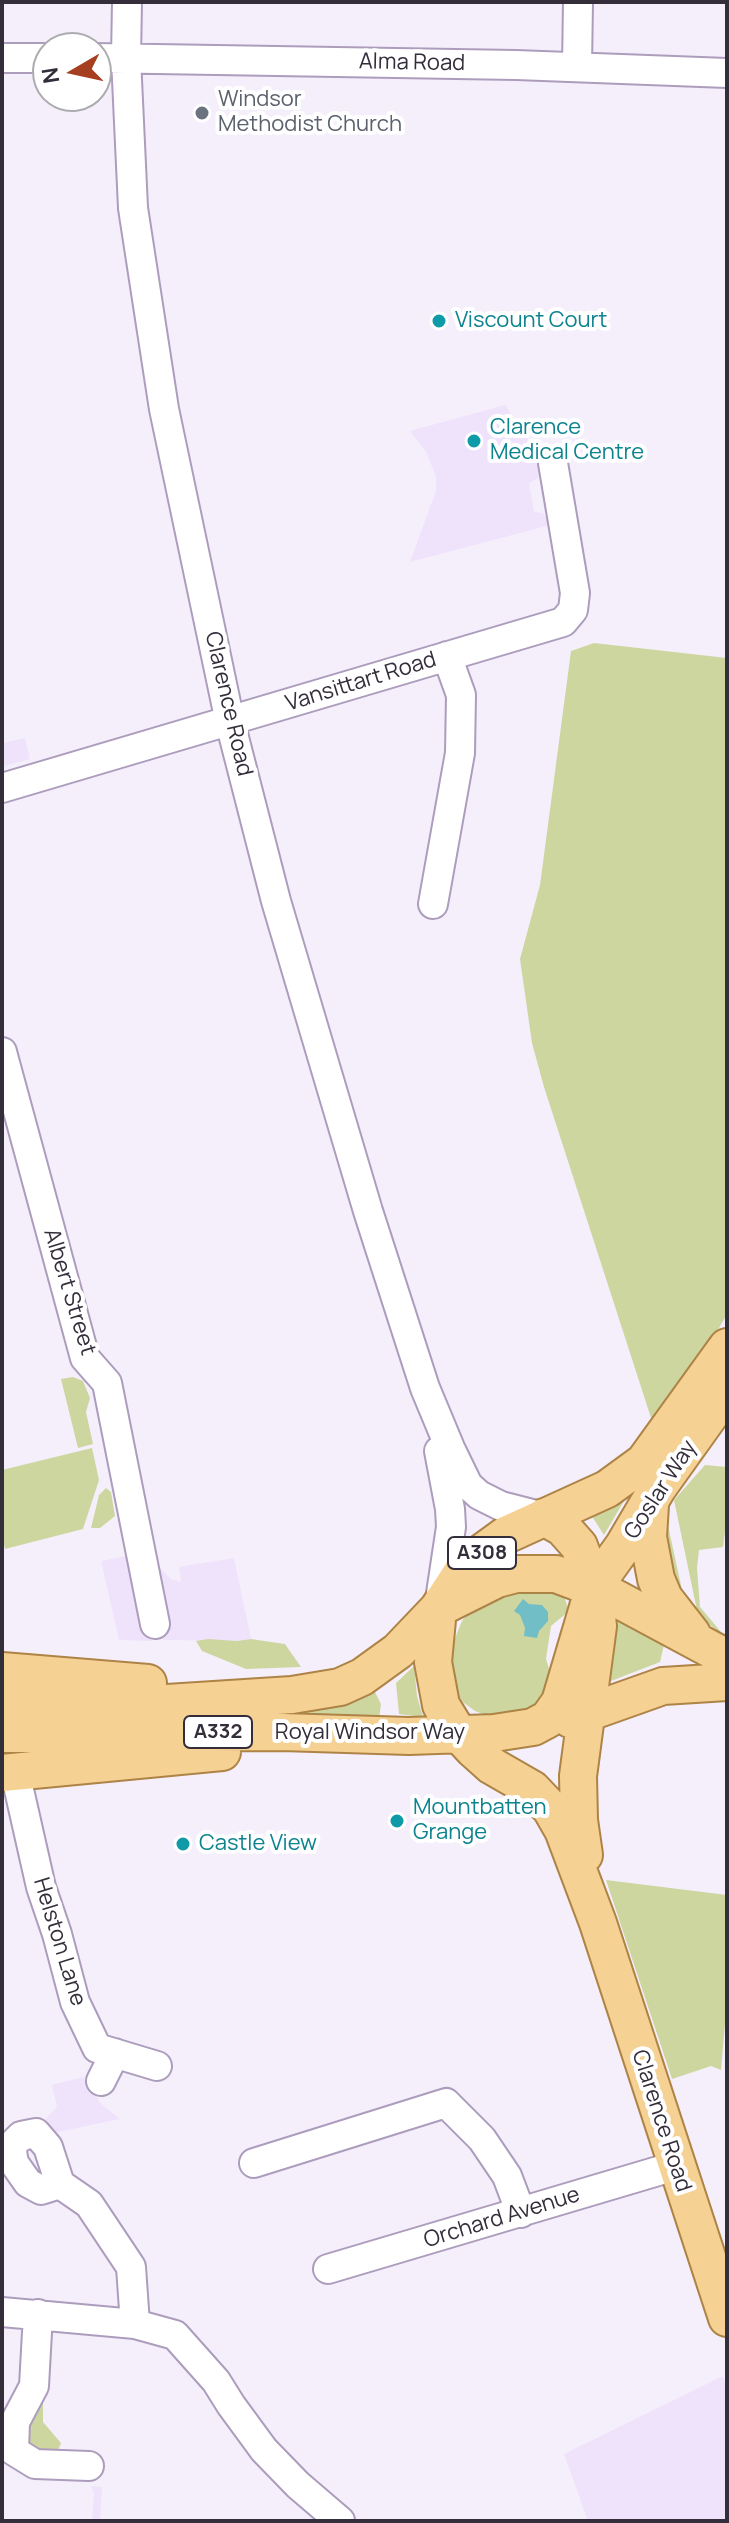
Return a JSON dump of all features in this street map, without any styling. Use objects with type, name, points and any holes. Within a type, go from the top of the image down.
[{"type":"main road","name":"Goslar Way","points":[[438,1609],[464,1569],[506,1535],[607,1489],[644,1462],[727,1347]]},
{"type":"main road","name":"Goslar Way","points":[[600,1602],[623,1548],[651,1500],[727,1391]]},
{"type":"main road","points":[[651,1500],[648,1537],[656,1579],[672,1610],[714,1652]]},
{"type":"main road","points":[[533,1727],[548,1719],[560,1702],[600,1602],[579,1546],[563,1528],[544,1517]]},
{"type":"main road","points":[[438,1609],[479,1586],[516,1574],[556,1574],[600,1602],[714,1652]]},
{"type":"main road","name":"Clarence Road","points":[[598,1923],[579,1820],[578,1776],[600,1602]]},
{"type":"main road","name":"Royal Windsor Way","points":[[2,1705],[167,1703],[277,1696],[340,1687],[362,1677],[398,1651],[438,1609]]},
{"type":"main road","name":"Clarence Road","points":[[438,1609],[433,1655],[441,1705],[458,1733],[492,1766],[532,1789],[551,1809],[563,1830],[598,1923],[727,2318]]},
{"type":"main road","points":[[2,1671],[277,1696]]},
{"type":"main road","name":"Royal Windsor Way","points":[[2,1734],[282,1732],[359,1736],[494,1733],[587,1714],[663,1686],[727,1682]]},
{"type":"main road","points":[[9,1772],[359,1736]]},
{"type":"street","name":"Clarence Road","points":[[127,2],[126,58],[133,208],[164,409],[230,722],[281,916],[368,1211],[425,1388],[468,1485],[490,1502],[544,1517]]},
{"type":"street","points":[[577,67],[578,2]]},
{"type":"street","points":[[2,58],[32,58]]},
{"type":"street","name":"Alma Road","points":[[112,58],[727,73]]},
{"type":"street","name":"Vansittart Road","points":[[2,788],[563,622],[573,610],[575,593],[553,463]]},
{"type":"street","points":[[433,904],[460,753],[461,695],[447,656]]},
{"type":"street","name":"Albert Street","points":[[2,1052],[85,1358],[107,1383],[155,1624]]},
{"type":"street","name":"Clarence Road","points":[[425,1388],[450,1509],[450,1545],[438,1609]]},
{"type":"street","name":"Helston Lane","points":[[9,1772],[75,2002],[97,2048],[157,2066]]},
{"type":"street","points":[[101,2081],[115,2053]]},
{"type":"street","points":[[254,2163],[446,2103],[482,2139],[507,2176],[521,2213]]},
{"type":"street","name":"Orchard Avenue","points":[[328,2269],[675,2166]]},
{"type":"street","points":[[60,2184],[89,2204],[131,2267],[135,2324]]},
{"type":"street","points":[[2,2312],[135,2324],[175,2335],[216,2381],[264,2450],[340,2521]]},
{"type":"street","points":[[38,2314],[34,2386],[15,2422],[14,2451],[35,2464],[89,2466]]},
{"type":"shaded area","points":[[505,405],[543,462],[538,478],[529,483],[534,512],[543,513],[550,525],[410,562],[436,491],[436,477],[426,452],[410,431]]},
{"type":"shaded area","points":[[25,738],[30,759],[2,767],[2,743]]},
{"type":"shaded area","points":[[131,1555],[152,1641],[119,1640],[101,1561]]},
{"type":"shaded area","points":[[234,1558],[251,1639],[163,1640],[160,1568],[171,1579],[181,1582],[179,1567]]},
{"type":"shaded area","points":[[83,2077],[101,2104],[120,2119],[53,2133],[40,2125],[57,2107],[52,2085]]},
{"type":"shaded area","points":[[723,2376],[727,2389],[727,2521],[588,2521],[564,2454]]},
{"type":"shaded area","points":[[91,2486],[102,2487],[100,2516],[101,2520],[110,2521],[92,2521],[94,2493]]},
{"type":"green space","points":[[594,643],[727,658],[727,1314],[711,1342],[652,1421],[544,1087],[532,1043],[520,959],[540,885],[571,651]]},
{"type":"green space","points":[[73,1377],[83,1381],[90,1398],[86,1412],[93,1444],[78,1448],[61,1379]]},
{"type":"green space","points":[[92,1448],[99,1480],[83,1529],[5,1549],[2,1537],[2,1470]]},
{"type":"green space","points":[[705,1465],[727,1467],[727,1516],[723,1547],[699,1550],[700,1607],[727,1639],[698,1615],[674,1500]]},
{"type":"green space","points":[[106,1488],[111,1492],[115,1516],[100,1528],[91,1528],[99,1495]]},
{"type":"green space","points":[[624,1501],[604,1535],[591,1515]]},
{"type":"green space","points":[[664,1507],[687,1613],[665,1591]]},
{"type":"green space","points":[[548,1588],[564,1596],[569,1611],[551,1626],[546,1659],[553,1681],[535,1706],[520,1713],[488,1716],[475,1711],[455,1691],[450,1665],[451,1648],[462,1621],[472,1609],[497,1594]]},
{"type":"green space","points":[[619,1618],[664,1645],[660,1662],[606,1683]]},
{"type":"green space","points":[[251,1639],[285,1644],[301,1667],[246,1669],[202,1651],[196,1641]]},
{"type":"green space","points":[[414,1666],[423,1717],[399,1714],[396,1683]]},
{"type":"green space","points":[[375,1692],[381,1704],[379,1719],[238,1716],[298,1713],[346,1704]]},
{"type":"green space","points":[[606,1880],[727,1895],[727,2001],[721,2070],[711,2066],[672,2079]]},
{"type":"green space","points":[[39,2401],[43,2403],[43,2422],[61,2443],[55,2458],[26,2449],[25,2429]]},
{"type":"water","points":[[523,1599],[529,1604],[542,1605],[548,1612],[548,1621],[537,1638],[524,1636],[525,1628],[520,1615],[514,1611]]},
{"type":"place","name":"Windsor Methodist Church","points":[[202,113]]},
{"type":"place","name":"Viscount Court","points":[[439,321]]},
{"type":"place","name":"Clarence Medical Centre","points":[[474,441]]},
{"type":"place","name":"Mountbatten Grange","points":[[397,1821]]},
{"type":"place","name":"Castle View","points":[[183,1844]]}]
